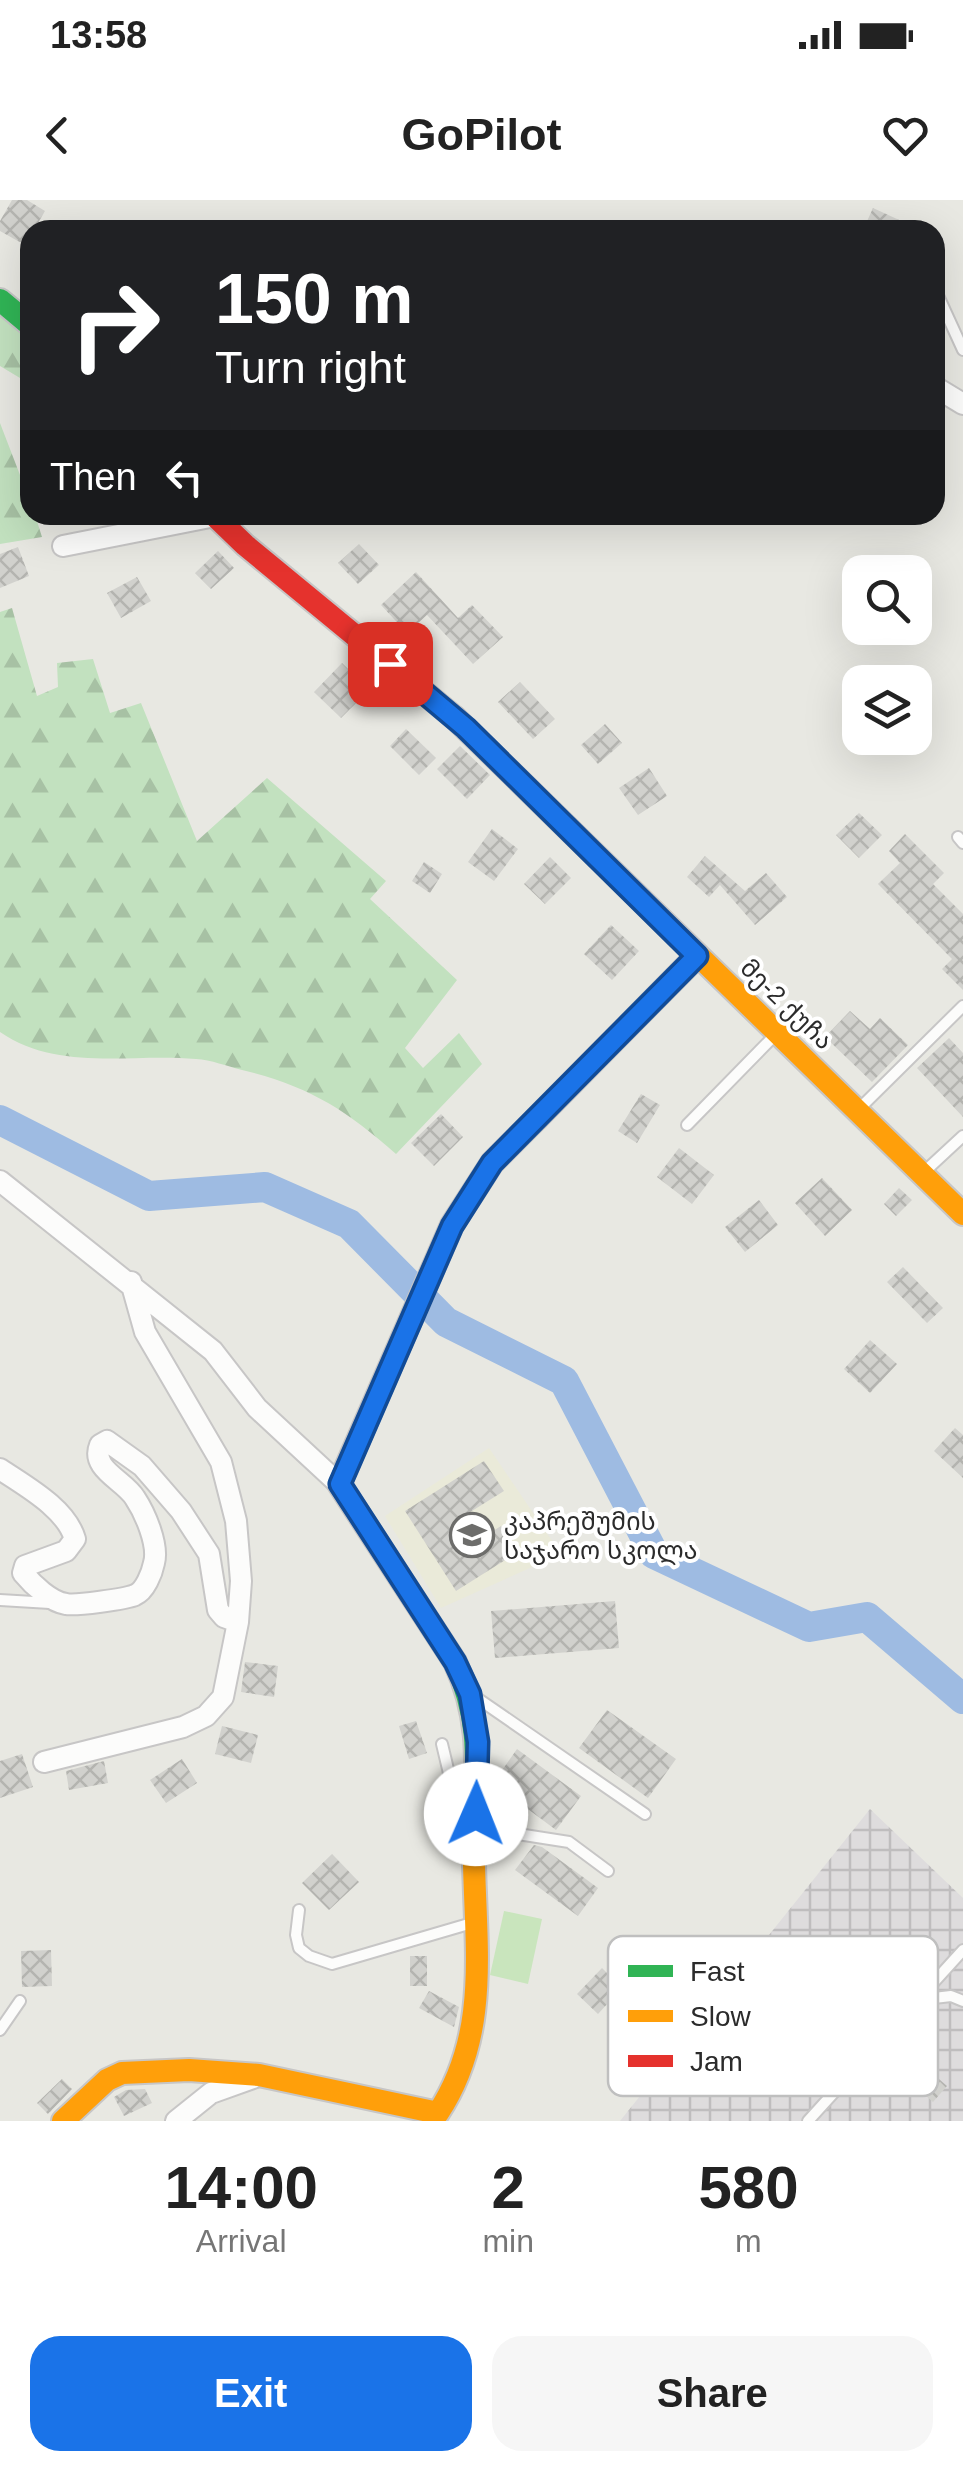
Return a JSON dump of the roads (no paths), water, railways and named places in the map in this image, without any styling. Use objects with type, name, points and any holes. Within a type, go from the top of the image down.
[{"type":"street","points":[[0,300],[20,317]]},
{"type":"street","points":[[63,546],[165,525]]},
{"type":"street","name":"მე-2 ქუჩა","points":[[224,525],[466,728],[963,1214]]},
{"type":"street","points":[[340,1484],[452,1226],[492,1163],[697,956]]},
{"type":"street","points":[[0,1182],[213,1351],[257,1408],[340,1484],[455,1662],[470,1694],[478,1742],[473,1922],[476,2007],[457,2084],[440,2118],[260,2075],[189,2070],[122,2073],[106,2080],[64,2121]]},
{"type":"street","points":[[44,1762],[183,1727],[206,1716],[223,1697],[238,1622],[241,1581],[236,1520],[221,1462],[145,1332],[130,1282]]},
{"type":"street","points":[[0,1469],[44,1498],[74,1531],[75,1539],[66,1551],[25,1566],[23,1573],[34,1586],[66,1604],[136,1595],[156,1560],[153,1540],[135,1497],[99,1463],[96,1452],[107,1441],[142,1466],[180,1511],[208,1554],[218,1610],[238,1622]]},
{"type":"street","points":[[176,2121],[212,2093],[260,2075]]},
{"type":"lane","points":[[945,311],[963,350]]},
{"type":"lane","points":[[858,1110],[963,1006]]},
{"type":"lane","points":[[687,1125],[776,1033]]},
{"type":"lane","points":[[922,1174],[963,1136]]},
{"type":"lane","points":[[0,1190],[22,1200]]},
{"type":"lane","points":[[0,1600],[66,1604]]},
{"type":"lane","points":[[470,1694],[645,1814]]},
{"type":"lane","points":[[442,1744],[457,1808],[474,1825],[569,1842],[608,1871]]},
{"type":"lane","points":[[300,1910],[298,1948],[332,1964],[473,1922]]},
{"type":"lane","points":[[938,1978],[963,1950]]},
{"type":"lane","points":[[938,1998],[951,1996],[963,2001]]},
{"type":"lane","points":[[0,2030],[20,2001]]},
{"type":"lane","points":[[808,2121],[831,2096]]},
{"type":"waterway","points":[[0,1120],[149,1196],[265,1187],[349,1224],[446,1322],[564,1381],[654,1554],[809,1627],[867,1617],[963,1699]]},
{"type":"place","name":"კაპრეშუმის საჯარო სკოლა","points":[[472,1535]]}]
